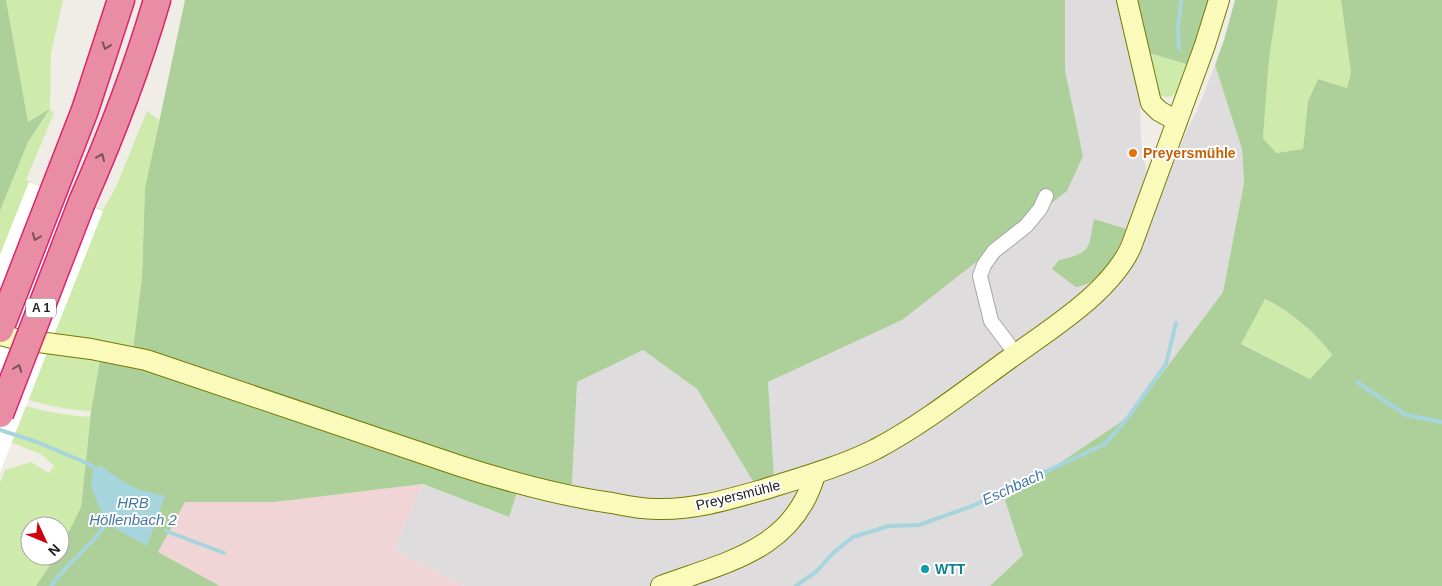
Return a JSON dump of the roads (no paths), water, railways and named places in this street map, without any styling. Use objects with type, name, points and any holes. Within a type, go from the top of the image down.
[{"type":"highway","name":"A 1","points":[[0,329],[85,110],[121,0]]},
{"type":"highway","name":"A 1","points":[[0,414],[82,202],[116,124],[157,0]]},
{"type":"main road","points":[[1128,0],[1151,103],[1159,111],[1177,120]]},
{"type":"main road","name":"Preyersmühle","points":[[0,335],[146,360],[502,480],[562,494],[656,510],[710,504],[815,474],[877,448],[905,432],[961,394],[1082,304],[1106,283],[1118,270],[1131,247],[1205,44],[1219,0]]},
{"type":"main road","points":[[661,586],[740,556],[770,541],[798,514],[810,492],[815,474]]},
{"type":"street","points":[[1016,354],[991,321],[980,276],[984,265],[994,251],[1026,226],[1040,209],[1046,196]]},
{"type":"water","name":"HRB Höllenbach 2","points":[[100,465],[125,483],[140,490],[165,496],[147,546],[116,529],[103,517],[91,486],[93,472]]},
{"type":"waterway","name":"Eschbach","points":[[1179,49],[1178,29],[1181,0]]},
{"type":"waterway","name":"Eschbach","points":[[796,586],[817,571],[833,553],[853,537],[889,526],[919,525],[972,506],[1105,444],[1129,416],[1166,364],[1176,323]]},
{"type":"waterway","points":[[1357,382],[1406,415],[1442,422]]},
{"type":"waterway","points":[[0,430],[37,442],[89,464],[98,472]]},
{"type":"waterway","points":[[51,586],[89,545],[109,518]]},
{"type":"waterway","points":[[166,531],[224,553]]},
{"type":"place","name":"Preyersmühle","points":[[1133,153]]},
{"type":"place","name":"WTT","points":[[925,569]]}]
